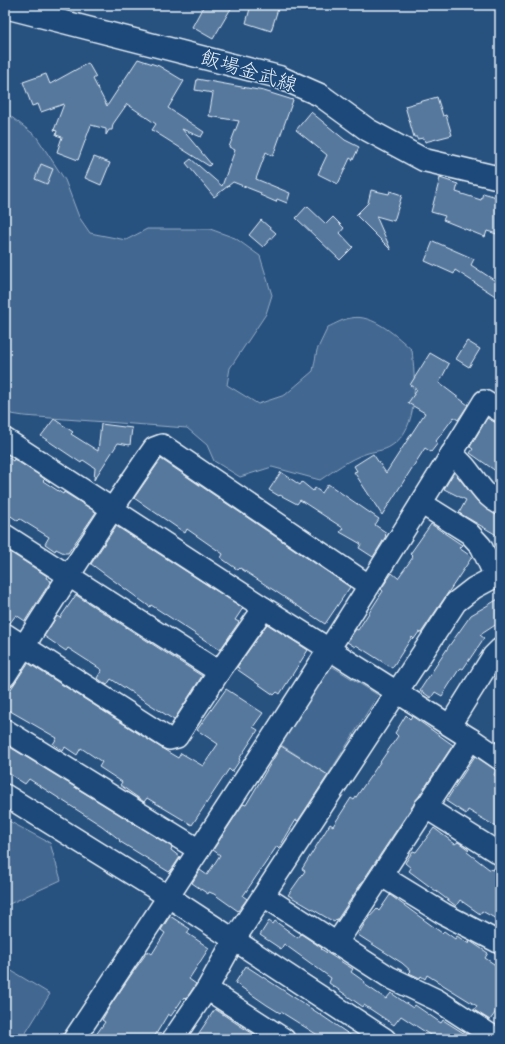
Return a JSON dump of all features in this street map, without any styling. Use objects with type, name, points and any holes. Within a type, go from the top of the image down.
[{"type":"main road","name":"飯場金武線","points":[[5,7],[279,77],[320,95],[368,130],[424,160],[500,178]]},
{"type":"street","points":[[74,1039],[169,897],[329,648],[452,454],[484,400],[500,411]]},
{"type":"street","points":[[5,440],[264,608],[471,738],[500,759]]},
{"type":"street","points":[[5,676],[70,577],[112,508],[154,448],[162,445],[368,585]]},
{"type":"street","points":[[452,454],[461,460],[483,490],[493,500],[500,504]]},
{"type":"street","points":[[173,1039],[207,989],[234,940],[456,602],[474,588],[498,575],[481,546],[469,533],[421,503]]},
{"type":"street","points":[[5,535],[219,672]]},
{"type":"street","points":[[5,634],[169,739],[177,737],[219,672],[264,608]]},
{"type":"street","points":[[450,725],[493,656],[500,649]]},
{"type":"street","points":[[5,730],[199,850]]},
{"type":"street","points":[[336,944],[382,876],[425,807],[471,738]]},
{"type":"street","points":[[5,795],[169,897],[385,1039]]},
{"type":"street","points":[[425,807],[500,854]]},
{"type":"street","points":[[382,876],[444,914],[500,943]]},
{"type":"street","points":[[264,896],[389,977],[437,1000],[488,1037]]},
{"type":"street","points":[[207,989],[282,1038]]},
{"type":"shaded area","points":[[5,112],[36,136],[65,180],[79,217],[90,233],[126,240],[147,229],[210,229],[235,238],[260,256],[272,295],[266,314],[230,368],[227,385],[258,404],[285,395],[313,371],[317,350],[328,327],[345,319],[359,317],[376,322],[400,339],[412,350],[414,402],[407,428],[400,438],[388,448],[353,459],[320,480],[272,467],[240,477],[214,461],[207,445],[187,428],[24,416],[5,413]]},
{"type":"shaded area","points":[[325,662],[378,695],[328,775],[275,741]]},
{"type":"shaded area","points":[[5,819],[50,843],[61,880],[5,906]]},
{"type":"shaded area","points":[[5,967],[50,994],[22,1039],[5,1039]]},
{"type":"building","points":[[204,5],[233,5],[213,39],[192,27]]},
{"type":"building","points":[[251,5],[267,5],[278,9],[271,31],[246,23]]},
{"type":"building","points":[[138,59],[159,66],[184,81],[168,108],[204,132],[201,137],[182,129],[211,164],[209,166],[152,130],[156,124],[127,104],[113,124],[112,130],[109,130],[106,135],[106,129],[91,125],[78,160],[57,152],[62,137],[56,135],[57,131],[54,130],[64,104],[41,112],[38,104],[32,106],[23,82],[46,74],[50,84],[88,63],[96,77],[93,79],[107,106]]},
{"type":"building","points":[[197,79],[264,91],[293,100],[273,156],[266,152],[256,179],[290,193],[287,203],[277,199],[276,202],[260,195],[261,193],[233,182],[214,197],[186,163],[191,159],[222,186],[235,150],[229,147],[239,121],[209,116],[213,93],[195,90]]},
{"type":"building","points":[[437,97],[443,116],[446,115],[452,135],[425,142],[424,138],[417,139],[417,137],[414,137],[405,106]]},
{"type":"building","points":[[311,112],[345,140],[359,147],[353,160],[350,158],[338,184],[318,174],[327,155],[296,130]]},
{"type":"building","points":[[94,157],[110,163],[101,185],[85,178]]},
{"type":"building","points":[[41,164],[53,169],[47,184],[35,179]]},
{"type":"building","points":[[440,178],[458,184],[456,192],[481,200],[483,193],[500,198],[500,235],[487,231],[485,237],[443,220],[445,216],[431,212]]},
{"type":"building","points":[[371,190],[389,194],[390,191],[402,195],[394,221],[376,216],[391,250],[356,215],[368,203]]},
{"type":"building","points":[[307,206],[326,224],[333,217],[344,228],[340,233],[353,247],[340,260],[296,218]]},
{"type":"building","points":[[261,220],[276,233],[263,247],[249,235]]},
{"type":"building","points":[[433,241],[474,259],[471,265],[500,284],[500,299],[455,270],[454,274],[425,261]]},
{"type":"building","points":[[467,341],[480,349],[469,367],[456,359]]},
{"type":"building","points":[[430,353],[449,364],[439,383],[468,405],[458,420],[454,417],[436,441],[438,443],[431,452],[425,448],[382,515],[354,472],[357,471],[354,466],[373,454],[386,473],[425,413],[408,403],[417,390],[410,385]]},
{"type":"building","points":[[487,418],[500,425],[500,474],[470,453],[473,449],[470,447]]},
{"type":"building","points":[[54,419],[73,432],[71,434],[98,451],[101,424],[132,428],[130,445],[118,443],[94,480],[95,468],[83,460],[81,463],[41,436]]},
{"type":"building","points":[[5,455],[13,461],[14,459],[45,479],[43,481],[63,494],[64,492],[96,512],[68,553],[64,553],[56,549],[55,551],[45,544],[49,537],[20,519],[18,521],[5,512]]},
{"type":"building","points":[[161,459],[350,587],[325,624],[240,568],[238,570],[221,558],[223,554],[187,529],[185,533],[134,498]]},
{"type":"building","points":[[281,472],[300,485],[302,482],[313,491],[315,488],[322,493],[328,484],[379,519],[375,525],[387,533],[373,557],[359,548],[361,544],[340,532],[343,528],[300,500],[297,504],[269,490]]},
{"type":"building","points":[[454,472],[478,502],[500,517],[500,537],[459,513],[466,500],[444,489]]},
{"type":"building","points":[[431,524],[462,545],[459,548],[472,557],[421,633],[419,632],[414,639],[412,637],[392,668],[356,645],[355,647],[347,642],[356,629],[358,630],[383,591],[381,589],[392,573],[398,578],[413,557],[410,554]]},
{"type":"building","points":[[116,526],[243,608],[235,620],[239,622],[220,650],[151,605],[150,607],[91,564]]},
{"type":"building","points":[[5,549],[47,576],[46,578],[51,581],[25,621],[16,615],[10,623],[5,622]]},
{"type":"building","points":[[76,595],[202,676],[174,720],[111,679],[107,685],[97,678],[102,670],[68,648],[66,651],[44,636],[57,616],[60,618]]},
{"type":"building","points":[[500,598],[500,622],[480,635],[484,638],[463,669],[461,668],[458,671],[442,696],[435,692],[431,698],[420,690],[471,615]]},
{"type":"building","points":[[267,624],[308,650],[280,694],[277,692],[274,695],[238,670],[239,668],[237,667]]},
{"type":"building","points":[[28,663],[178,758],[181,753],[203,766],[218,744],[197,730],[226,689],[263,713],[253,727],[258,730],[239,759],[240,760],[232,772],[229,769],[192,825],[147,798],[144,802],[120,785],[122,782],[99,767],[102,762],[81,748],[77,755],[65,747],[63,751],[53,744],[57,738],[5,708],[5,698]]},
{"type":"building","points":[[406,715],[410,719],[412,716],[453,745],[337,920],[336,919],[334,922],[288,895],[305,871],[302,869],[330,824],[333,826],[351,798],[354,800],[398,736],[395,733]]},
{"type":"building","points":[[5,744],[172,847],[171,850],[180,857],[172,869],[169,872],[119,841],[120,840],[102,826],[29,779],[25,784],[5,771]]},
{"type":"building","points":[[281,746],[328,775],[298,821],[296,820],[279,848],[277,846],[243,896],[247,899],[238,911],[214,894],[209,892],[208,894],[192,883],[200,870],[207,875],[220,855],[213,850],[243,804],[246,805]]},
{"type":"building","points":[[475,756],[496,770],[494,775],[500,779],[500,829],[468,810],[466,814],[446,801]]},
{"type":"building","points":[[434,828],[455,844],[458,842],[469,850],[467,852],[489,869],[493,870],[496,865],[500,866],[500,921],[482,911],[480,914],[460,900],[456,906],[409,871],[411,868],[405,863],[413,851],[416,852]]},
{"type":"building","points":[[390,895],[442,933],[444,931],[455,939],[457,936],[469,944],[470,941],[488,953],[485,958],[500,968],[500,1006],[490,1020],[474,1010],[477,1006],[427,975],[425,979],[421,976],[420,978],[409,973],[411,971],[402,963],[358,935],[366,921],[377,909],[379,911]]},
{"type":"building","points":[[170,916],[190,929],[187,933],[209,948],[189,979],[196,984],[186,999],[184,997],[171,1016],[168,1014],[153,1039],[93,1039],[105,1022],[102,1020],[110,1006],[131,975],[148,951],[152,954],[165,933],[161,930]]},
{"type":"building","points":[[269,921],[273,924],[275,921],[298,938],[301,934],[322,948],[321,949],[353,969],[351,972],[365,982],[364,984],[386,999],[391,993],[413,1008],[415,1005],[441,1023],[443,1020],[473,1039],[436,1039],[401,1016],[394,1025],[364,1005],[363,1007],[329,983],[331,978],[284,944],[281,949],[260,935]]},
{"type":"building","points":[[246,966],[356,1039],[324,1039],[267,1005],[235,983]]},
{"type":"building","points":[[215,1009],[242,1027],[262,1039],[195,1039]]}]
